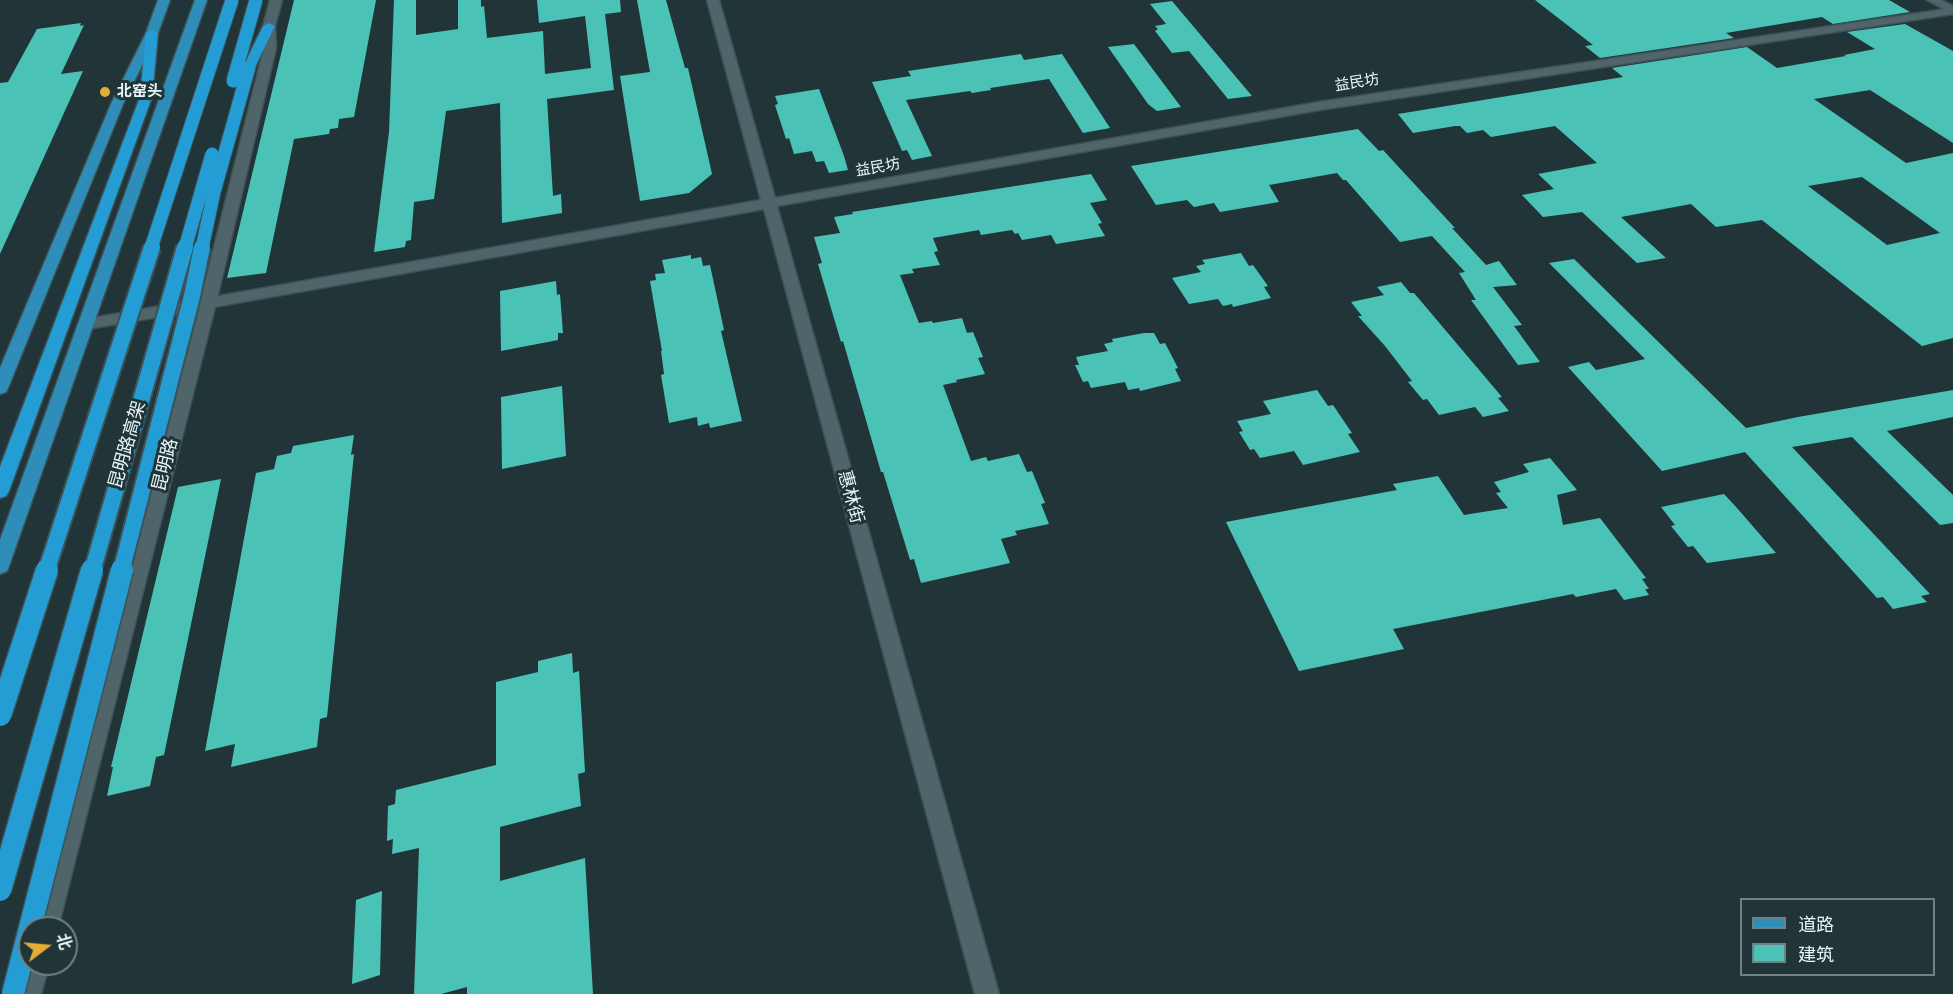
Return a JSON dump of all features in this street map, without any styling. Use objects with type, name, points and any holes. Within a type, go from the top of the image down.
[{"type":"highway","name":"昆明路高架","points":[[0,715],[232,0]]},
{"type":"highway","name":"昆明路高架","points":[[0,890],[256,0]]},
{"type":"highway","points":[[13,994],[189,307],[214,192],[249,67],[269,26]]},
{"type":"highway","points":[[0,491],[146,97],[152,33]]},
{"type":"main road","points":[[0,388],[117,104],[152,33],[164,0]]},
{"type":"main road","points":[[0,566],[201,0]]},
{"type":"street","name":"昆明路","points":[[49,916],[208,303],[270,48],[269,26],[276,0]]},
{"type":"street","name":"惠林街","points":[[712,0],[987,994]]},
{"type":"street","points":[[1933,0],[1953,11]]},
{"type":"street","name":"益民坊","points":[[87,324],[1319,106],[1953,11]]},
{"type":"street","points":[[29,994],[34,976]]},
{"type":"building","points":[[294,0],[376,0],[354,117],[339,119],[338,128],[330,129],[329,134],[294,139],[266,273],[227,278]]},
{"type":"building","points":[[394,0],[416,0],[416,35],[458,29],[458,0],[481,0],[481,7],[484,6],[487,38],[543,31],[545,74],[591,68],[585,16],[539,23],[537,0],[620,0],[621,12],[605,14],[614,90],[547,99],[553,196],[561,194],[562,213],[502,223],[500,103],[446,111],[434,199],[414,202],[411,240],[406,241],[405,247],[374,252],[389,132]]},
{"type":"building","points":[[637,0],[666,0],[685,68],[688,68],[712,174],[689,193],[640,201],[620,76],[650,72]]},
{"type":"building","points":[[1535,0],[1889,0],[1910,12],[1833,24],[1822,17],[1726,33],[1734,38],[1600,58],[1585,46],[1593,45]]},
{"type":"building","points":[[1172,1],[1252,96],[1228,99],[1189,51],[1172,53],[1155,31],[1158,29],[1155,26],[1166,24],[1150,4]]},
{"type":"building","points":[[81,23],[80,26],[84,25],[61,74],[83,71],[0,254],[0,83],[8,82],[37,29]]},
{"type":"building","points":[[1905,24],[1953,51],[1953,143],[1870,90],[1814,99],[1906,163],[1953,153],[1953,338],[1922,346],[1762,220],[1716,227],[1691,204],[1621,217],[1666,258],[1637,263],[1582,212],[1543,217],[1522,195],[1554,189],[1538,174],[1597,163],[1555,126],[1491,137],[1483,130],[1467,133],[1460,126],[1413,133],[1398,114],[1623,77],[1612,68],[1747,47],[1777,68],[1875,49],[1847,32]],"holes":[[[1862,177],[1940,233],[1887,245],[1808,186]]]},
{"type":"building","points":[[1134,44],[1181,107],[1157,111],[1148,104],[1108,47]]},
{"type":"building","points":[[1021,54],[1024,60],[1062,54],[1110,128],[1083,133],[1049,79],[972,93],[970,91],[906,100],[932,156],[912,160],[907,150],[902,151],[872,82],[911,76],[908,71]]},
{"type":"building","points":[[819,89],[848,170],[829,173],[824,161],[816,162],[812,151],[794,154],[789,138],[786,139],[775,105],[778,104],[775,96]]},
{"type":"building","points":[[1358,129],[1379,151],[1383,150],[1486,265],[1499,261],[1517,285],[1493,287],[1522,325],[1514,326],[1540,362],[1518,365],[1471,300],[1476,300],[1459,273],[1465,272],[1432,236],[1400,242],[1346,180],[1343,180],[1337,173],[1269,185],[1279,202],[1220,212],[1214,203],[1194,207],[1187,200],[1156,205],[1131,166]]},
{"type":"building","points":[[1091,174],[1107,200],[1090,203],[1102,223],[1098,224],[1105,236],[1056,244],[1051,235],[1022,240],[1018,233],[1015,234],[1012,230],[981,235],[979,230],[933,238],[938,251],[934,252],[940,265],[912,269],[914,273],[900,275],[919,323],[962,318],[967,333],[973,332],[983,357],[978,358],[985,374],[943,385],[971,461],[986,457],[988,461],[1019,454],[1027,472],[1032,471],[1045,503],[1041,504],[1049,524],[1015,531],[1017,535],[1001,539],[1010,563],[921,583],[914,559],[910,560],[883,472],[881,472],[818,264],[822,263],[814,237],[840,233],[834,217],[853,214],[852,212]]},
{"type":"building","points":[[1241,253],[1249,266],[1253,265],[1268,286],[1264,287],[1271,298],[1233,307],[1232,304],[1223,306],[1218,299],[1189,304],[1172,278],[1201,272],[1196,266],[1205,264],[1202,260]]},
{"type":"building","points":[[691,255],[691,259],[701,257],[703,266],[710,265],[724,330],[721,331],[742,421],[710,428],[709,423],[698,426],[697,417],[669,423],[661,375],[664,374],[662,351],[650,281],[656,280],[655,274],[665,273],[662,260]]},
{"type":"building","points":[[1574,259],[1746,428],[1953,390],[1953,417],[1887,431],[1953,495],[1953,523],[1940,525],[1852,437],[1792,447],[1930,594],[1921,596],[1927,602],[1893,609],[1883,597],[1877,598],[1745,452],[1662,471],[1568,367],[1589,362],[1596,370],[1645,359],[1549,263]]},
{"type":"building","points":[[556,281],[557,295],[560,294],[563,333],[558,333],[558,340],[501,351],[500,291]]},
{"type":"building","points":[[1401,282],[1410,293],[1414,293],[1502,397],[1498,398],[1509,411],[1483,417],[1475,407],[1439,415],[1427,399],[1423,400],[1408,382],[1412,381],[1385,346],[1358,316],[1362,316],[1351,302],[1384,295],[1377,287]]},
{"type":"building","points":[[1154,333],[1160,344],[1165,343],[1178,368],[1175,369],[1181,381],[1140,391],[1139,388],[1128,390],[1125,382],[1091,388],[1088,381],[1083,382],[1075,365],[1079,365],[1076,357],[1108,351],[1104,344],[1113,342],[1112,339]]},
{"type":"building","points":[[562,386],[566,456],[502,469],[501,397]]},
{"type":"building","points":[[1317,390],[1328,406],[1333,405],[1352,433],[1348,434],[1360,452],[1303,465],[1294,451],[1260,458],[1254,449],[1250,450],[1239,432],[1243,431],[1237,421],[1271,414],[1263,401]]},
{"type":"building","points":[[354,435],[351,455],[354,454],[327,717],[320,719],[317,747],[231,767],[235,744],[205,751],[256,473],[274,469],[277,456],[291,453],[293,446]]},
{"type":"building","points":[[1550,458],[1577,490],[1557,495],[1563,525],[1600,518],[1646,578],[1642,579],[1649,589],[1645,589],[1649,595],[1624,600],[1616,589],[1576,597],[1573,594],[1393,629],[1404,649],[1299,671],[1226,522],[1397,490],[1393,484],[1438,476],[1464,515],[1508,508],[1496,493],[1501,492],[1494,482],[1529,472],[1523,464]]},
{"type":"building","points":[[221,479],[164,755],[156,757],[150,786],[107,796],[113,767],[111,767],[178,487]]},
{"type":"building","points":[[1724,494],[1776,553],[1707,563],[1693,546],[1688,547],[1671,526],[1675,525],[1661,507]]},
{"type":"building","points":[[572,653],[573,673],[579,671],[585,772],[578,774],[581,806],[500,827],[500,881],[585,858],[593,994],[467,994],[467,987],[441,994],[414,994],[419,848],[392,854],[393,839],[387,841],[388,806],[395,804],[396,790],[496,765],[496,682],[538,672],[538,661]]},
{"type":"building","points":[[382,891],[380,975],[352,984],[356,900]]},
{"type":"place","name":"北窑头","points":[[105,92]]}]
